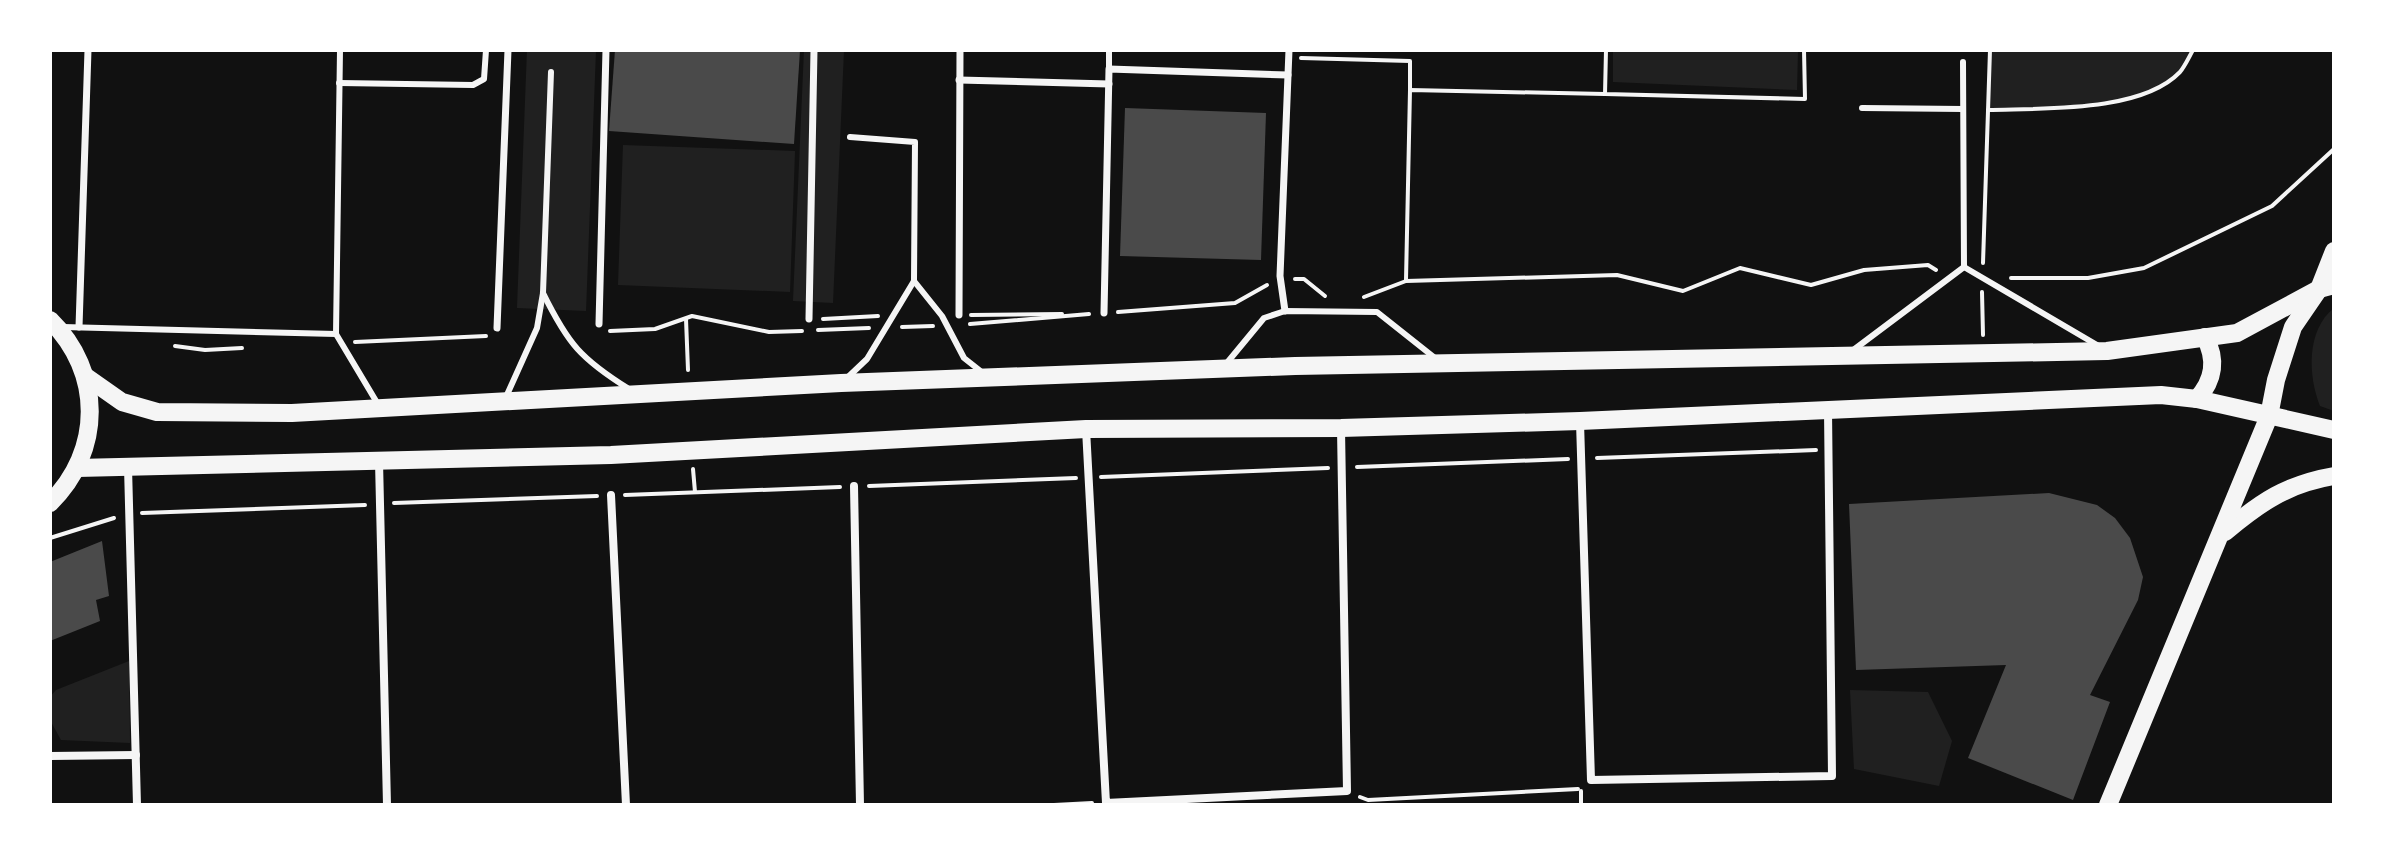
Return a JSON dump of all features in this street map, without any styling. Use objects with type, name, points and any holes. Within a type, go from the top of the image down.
[{"type":"main road","points":[[2108,805],[2269,416],[2276,380],[2293,327],[2327,287],[2334,251]]},
{"type":"main road","points":[[85,376],[122,402],[157,412],[292,413],[841,383],[1221,369],[1441,362],[2107,351],[2237,333],[2327,287]]},
{"type":"main road","points":[[50,503],[77,468],[91,425],[85,376],[54,323]]},
{"type":"main road","points":[[2197,399],[2205,390],[2213,369],[2205,337]]},
{"type":"main road","points":[[77,468],[611,455],[1086,429],[1341,428],[1580,421],[2161,395],[2197,399],[2334,430]]},
{"type":"main road","points":[[2222,534],[2261,502],[2301,481],[2334,476]]},
{"type":"street","points":[[79,327],[88,50]]},
{"type":"street","points":[[497,328],[508,50]]},
{"type":"street","points":[[599,324],[606,50]]},
{"type":"street","points":[[809,319],[814,50]]},
{"type":"street","points":[[959,315],[960,50]]},
{"type":"street","points":[[1285,311],[1281,281],[1288,54]]},
{"type":"street","points":[[1104,313],[1109,69],[1288,75]]},
{"type":"street","points":[[959,80],[1109,84]]},
{"type":"street","points":[[1580,421],[1591,780],[1832,776],[1828,410]]},
{"type":"street","points":[[1086,429],[1106,803],[1347,791],[1341,428]]},
{"type":"street","points":[[379,461],[387,805]]},
{"type":"street","points":[[128,467],[137,805]]},
{"type":"street","points":[[854,486],[860,805]]},
{"type":"street","points":[[611,495],[626,805]]},
{"type":"street","points":[[50,756],[136,755]]},
{"type":"lane","points":[[340,50],[336,334],[381,409]]},
{"type":"lane","points":[[339,83],[473,85],[484,79],[486,50]]},
{"type":"lane","points":[[1109,50],[1109,69]]},
{"type":"lane","points":[[1847,354],[1964,267],[1963,62]]},
{"type":"lane","points":[[504,402],[537,328],[543,293],[551,72]]},
{"type":"lane","points":[[1862,108],[1963,109]]},
{"type":"lane","points":[[841,383],[867,359],[914,281],[915,142],[850,137]]},
{"type":"lane","points":[[1964,267],[2107,351]]},
{"type":"lane","points":[[914,281],[947,325],[964,358],[988,377]]},
{"type":"lane","points":[[543,293],[566,339],[594,367],[638,394]]},
{"type":"lane","points":[[1221,369],[1264,318],[1285,311],[1377,312],[1441,362]]},
{"type":"lane","points":[[54,323],[79,327],[336,334]]},
{"type":"path","points":[[1605,94],[1606,50]]},
{"type":"path","points":[[1410,90],[1805,99],[1804,50]]},
{"type":"path","points":[[1983,352],[1982,278],[1990,50]]},
{"type":"path","points":[[1988,110],[2075,107],[2137,97],[2180,72],[2193,50]]},
{"type":"path","points":[[1288,54],[1410,61],[1406,281]]},
{"type":"path","points":[[1982,278],[2088,278],[2144,268],[2272,206],[2334,149]]},
{"type":"path","points":[[1357,301],[1393,283],[1406,281],[1617,275],[1683,291],[1740,268],[1811,285],[1864,270],[1928,265],[1952,278]]},
{"type":"path","points":[[609,331],[655,329],[686,318],[720,321],[769,332],[947,325],[1235,303],[1263,286],[1304,279],[1327,298]]},
{"type":"path","points":[[686,318],[689,393]]},
{"type":"path","points":[[341,342],[489,336]]},
{"type":"path","points":[[163,345],[205,350],[251,348]]},
{"type":"path","points":[[50,538],[129,513],[1830,449]]},
{"type":"path","points":[[1347,791],[1368,803],[1581,789],[1581,805]]},
{"type":"path","points":[[1054,805],[1106,803]]},
{"type":"shaded area","points":[[527,50],[596,50],[586,311],[517,308]]},
{"type":"shaded area","points":[[804,50],[844,50],[833,303],[793,301]]},
{"type":"shaded area","points":[[1613,50],[1798,50],[1797,90],[1613,82]]},
{"type":"shaded area","points":[[1990,50],[2193,50],[2180,72],[2163,85],[2141,95],[2089,106],[1988,110]]},
{"type":"shaded area","points":[[623,145],[795,151],[790,292],[618,285]]},
{"type":"shaded area","points":[[2334,308],[2334,411],[2320,406],[2313,381],[2312,354],[2318,328]]},
{"type":"shaded area","points":[[129,661],[130,743],[61,740],[50,720],[50,697],[56,690]]},
{"type":"shaded area","points":[[1850,690],[1928,692],[1952,741],[1939,786],[1854,769]]},
{"type":"building","points":[[615,50],[800,50],[794,144],[609,131]]},
{"type":"building","points":[[1125,108],[1266,113],[1261,260],[1120,256]]},
{"type":"building","points":[[2049,493],[2097,505],[2115,518],[2130,538],[2143,577],[2138,600],[2090,695],[2110,702],[2073,800],[1968,758],[2006,665],[1856,670],[1849,504]]},
{"type":"building","points":[[102,541],[109,596],[96,600],[100,621],[50,641],[50,562]]}]
